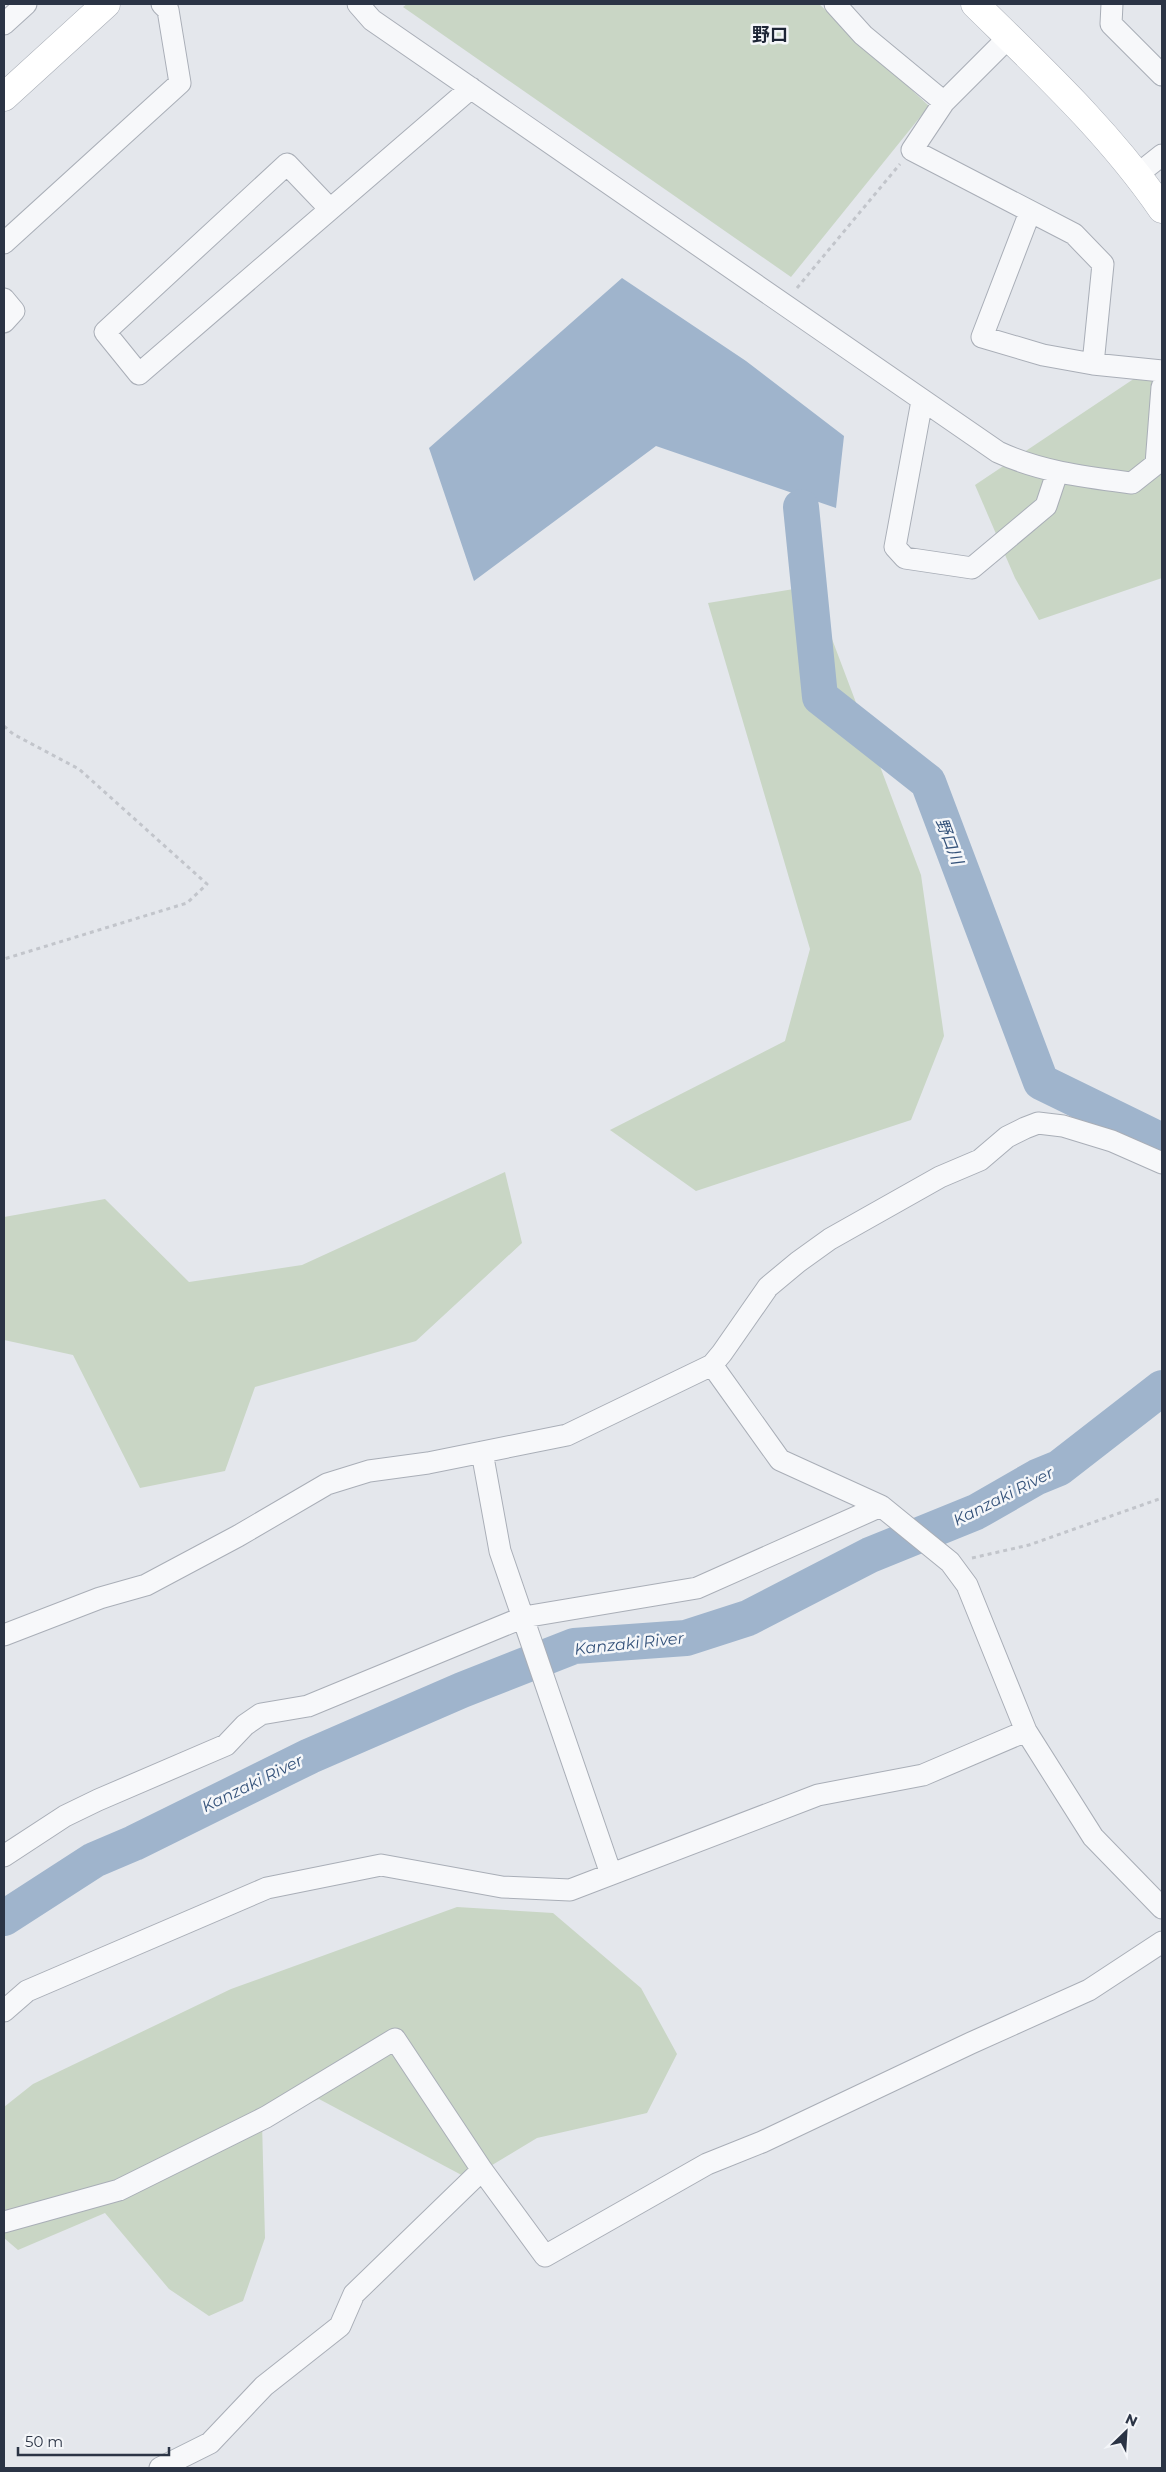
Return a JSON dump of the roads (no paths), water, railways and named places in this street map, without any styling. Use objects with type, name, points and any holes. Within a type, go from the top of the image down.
[{"type":"street","points":[[4,24],[26,4]]},
{"type":"street","points":[[4,97],[106,4]]},
{"type":"street","points":[[4,243],[180,83],[168,10],[162,4]]},
{"type":"street","points":[[358,4],[372,20],[998,452],[1023,463],[1057,473],[1132,483],[1156,464],[1162,387]]},
{"type":"street","points":[[835,4],[862,35],[944,102]]},
{"type":"street","points":[[975,4],[1102,130],[1138,174],[1162,209]]},
{"type":"street","points":[[1112,4],[1111,24],[1162,76]]},
{"type":"street","points":[[1009,37],[944,102],[912,150],[1074,234],[1103,264],[1093,364]]},
{"type":"street","points":[[330,209],[287,164],[105,332],[139,374],[471,88]]},
{"type":"street","points":[[1138,174],[1162,155]]},
{"type":"street","points":[[1030,212],[982,337],[1043,356],[1162,372]]},
{"type":"street","points":[[4,299],[14,311],[4,322]]},
{"type":"street","points":[[922,401],[895,547],[905,558],[972,568],[1046,506],[1057,473]]},
{"type":"street","points":[[4,1635],[100,1598],[146,1585],[213,1550],[327,1484],[369,1471],[428,1463],[567,1435],[712,1365],[768,1287],[806,1256],[830,1238],[940,1177],[980,1160],[1007,1137],[1025,1128],[1038,1123],[1063,1126],[1112,1141],[1162,1163]]},
{"type":"street","points":[[712,1365],[780,1460],[881,1506],[950,1562],[967,1585],[1026,1731],[1093,1838],[1162,1908]]},
{"type":"street","points":[[482,1452],[500,1551],[611,1874]]},
{"type":"street","points":[[4,1856],[65,1816],[226,1744],[245,1725],[261,1714],[308,1706],[524,1617],[697,1588],[881,1506]]},
{"type":"street","points":[[4,2011],[27,1991],[267,1888],[381,1865],[502,1887],[570,1890],[818,1795],[923,1775],[1026,1731]]},
{"type":"street","points":[[4,2222],[119,2190],[266,2117],[395,2039],[482,2170],[545,2256],[707,2164],[762,2142],[971,2043],[1089,1990],[1162,1942]]},
{"type":"street","points":[[160,2468],[210,2443],[264,2386],[340,2326],[354,2294],[482,2170]]},
{"type":"water","points":[[622,278],[746,361],[844,436],[836,508],[656,446],[474,581],[429,448]]},
{"type":"waterway","name":"野口川","points":[[801,507],[820,697],[928,782],[1041,1082],[1162,1141]]},
{"type":"waterway","name":"Kanzaki River","points":[[4,1918],[94,1860],[134,1843],[310,1756],[462,1690],[574,1646],[686,1638],[748,1618],[870,1555],[976,1512],[1037,1477],[1059,1468],[1162,1388]]},
{"type":"district","name":"野口","points":[[770,35]]}]
